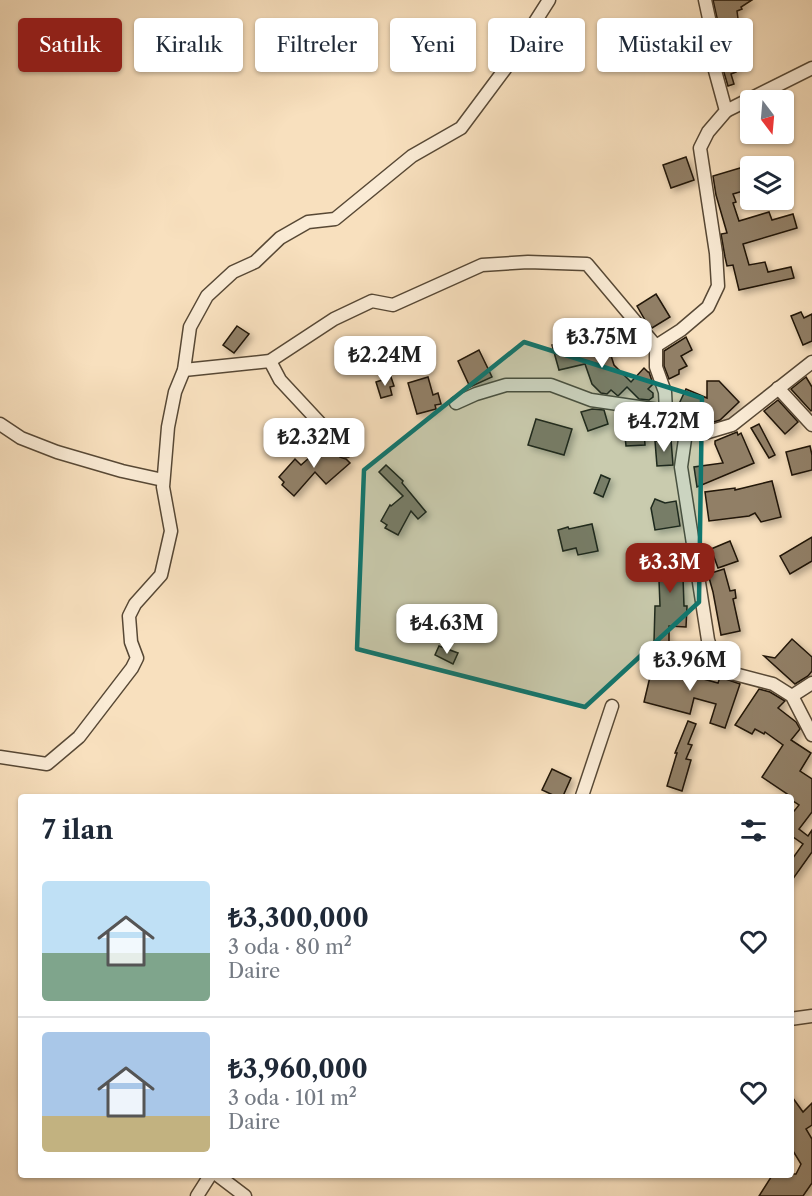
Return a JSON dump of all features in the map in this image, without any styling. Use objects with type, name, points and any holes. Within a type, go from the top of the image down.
[{"type":"street","points":[[0,757],[46,764],[79,737],[132,668],[137,658],[131,642],[129,616],[135,604],[161,575],[171,531],[163,487],[168,427],[175,392],[184,370],[190,327],[207,296],[233,272],[255,262],[280,238],[308,222],[335,219],[412,156],[461,128],[505,69],[549,0]]},
{"type":"street","points":[[705,0],[716,51],[714,67],[726,111]]},
{"type":"street","points":[[656,346],[681,330],[708,307],[717,286],[716,253],[700,148],[708,132],[726,111],[812,68]]},
{"type":"street","points":[[184,370],[270,362],[334,319],[372,301],[393,305],[482,265],[528,262],[587,264],[656,346],[656,367],[665,392],[666,411]]},
{"type":"street","points":[[270,362],[280,380],[346,451]]},
{"type":"street","points":[[456,403],[476,393],[506,385],[551,385],[591,400],[666,411],[686,432],[705,433],[732,425],[812,362]]},
{"type":"street","points":[[778,388],[812,425]]},
{"type":"street","points":[[0,424],[21,438],[57,452],[163,480]]},
{"type":"street","points":[[686,432],[681,467],[708,640],[716,664],[727,672],[773,684],[792,696],[812,735]]},
{"type":"street","points":[[792,696],[812,683]]},
{"type":"street","points":[[583,794],[612,706]]},
{"type":"street","points":[[794,1018],[812,1016]]},
{"type":"street","points":[[197,1196],[208,1178]]},
{"type":"street","points":[[221,1178],[245,1196]]},
{"type":"highlighted area","points":[[524,342],[702,398],[699,602],[585,707],[357,649],[364,470]]},
{"type":"building","points":[[713,0],[752,0],[737,11],[738,18],[717,18]]},
{"type":"building","points":[[724,72],[736,72],[731,74],[734,84],[728,86]]},
{"type":"building","points":[[686,157],[694,180],[671,188],[663,165]]},
{"type":"building","points":[[740,168],[740,192],[733,194],[736,202],[733,203],[739,221],[769,212],[772,220],[793,214],[797,228],[743,244],[749,265],[765,262],[768,272],[791,267],[794,278],[739,290],[733,265],[727,266],[721,234],[727,233],[713,176]]},
{"type":"building","points":[[656,294],[670,317],[652,328],[637,306]]},
{"type":"building","points":[[801,312],[804,318],[812,314],[812,341],[803,345],[791,316]]},
{"type":"building","points":[[237,326],[249,334],[234,353],[223,345]]},
{"type":"building","points":[[686,337],[692,350],[681,356],[687,366],[679,370],[679,374],[669,379],[664,366],[664,351]]},
{"type":"building","points":[[572,339],[573,345],[591,339],[596,350],[608,346],[614,365],[631,382],[644,368],[649,372],[653,384],[648,389],[653,393],[653,397],[649,400],[639,399],[627,387],[618,396],[611,390],[607,394],[601,393],[592,384],[585,364],[559,370],[552,345]]},
{"type":"building","points":[[479,350],[492,377],[470,387],[458,361]]},
{"type":"building","points":[[391,377],[394,386],[390,387],[392,395],[381,398],[376,382]]},
{"type":"building","points":[[428,377],[433,395],[438,393],[441,404],[435,405],[436,409],[417,414],[408,383]]},
{"type":"building","points":[[806,377],[812,387],[811,411],[791,389]]},
{"type":"building","points":[[707,381],[719,381],[739,402],[720,420],[714,422],[697,405],[693,415],[677,408],[686,389],[707,398]]},
{"type":"building","points":[[778,400],[798,422],[785,434],[764,411]]},
{"type":"building","points":[[592,409],[604,410],[608,424],[588,431],[581,412]]},
{"type":"building","points":[[643,417],[645,445],[626,446],[625,436],[631,435],[630,418]]},
{"type":"building","points":[[536,419],[572,429],[564,455],[528,445]]},
{"type":"building","points":[[759,424],[775,455],[769,458],[751,428]]},
{"type":"building","points":[[737,432],[738,435],[741,433],[754,463],[697,487],[694,467],[723,463],[715,441]]},
{"type":"building","points":[[671,440],[673,465],[657,466],[655,441]]},
{"type":"building","points":[[327,442],[340,457],[350,463],[326,484],[315,472],[294,496],[282,485],[284,482],[279,477],[295,459],[301,465]]},
{"type":"building","points":[[810,446],[812,470],[792,475],[786,452]]},
{"type":"building","points":[[386,465],[403,481],[402,483],[426,512],[418,519],[411,511],[398,535],[385,528],[387,525],[381,521],[390,505],[403,496],[379,472]]},
{"type":"building","points":[[601,475],[610,479],[603,497],[594,493]]},
{"type":"building","points":[[772,481],[781,517],[761,522],[755,513],[749,516],[709,521],[705,492],[735,488],[735,490]]},
{"type":"building","points":[[655,499],[665,503],[676,501],[680,526],[655,530],[651,508]]},
{"type":"building","points":[[592,524],[598,551],[578,555],[576,548],[563,551],[558,530]]},
{"type":"building","points":[[812,537],[812,561],[790,574],[780,556]]},
{"type":"building","points":[[730,541],[738,561],[718,568],[711,549]]},
{"type":"building","points":[[680,545],[684,606],[687,606],[686,627],[669,626],[669,642],[654,642],[655,606],[660,606],[659,580],[661,580],[658,547]]},
{"type":"building","points":[[724,569],[730,591],[735,590],[736,598],[733,599],[740,631],[721,635],[708,574]]},
{"type":"building","points":[[792,639],[812,657],[812,671],[795,684],[764,656],[775,658]]},
{"type":"building","points":[[439,646],[458,653],[453,664],[435,655]]},
{"type":"building","points":[[654,660],[668,663],[667,669],[718,683],[720,677],[740,684],[725,728],[710,723],[716,704],[694,698],[690,714],[644,702]]},
{"type":"building","points":[[759,689],[770,692],[785,701],[778,708],[796,722],[800,729],[791,740],[811,753],[800,771],[812,779],[812,812],[799,829],[808,836],[812,830],[812,852],[794,877],[794,856],[803,844],[794,838],[794,811],[799,805],[794,802],[794,794],[787,794],[762,777],[783,745],[765,732],[764,734],[755,729],[752,734],[735,725]]},
{"type":"building","points":[[688,721],[696,724],[688,744],[692,745],[686,759],[691,760],[682,791],[667,786],[677,753],[675,753]]},
{"type":"building","points":[[552,769],[571,778],[564,794],[551,794],[542,790]]},
{"type":"building","points":[[794,1100],[803,1112],[812,1103],[812,1125],[806,1129],[812,1139],[812,1183],[803,1196],[759,1196],[770,1178],[794,1178],[801,1164],[794,1153]]}]
